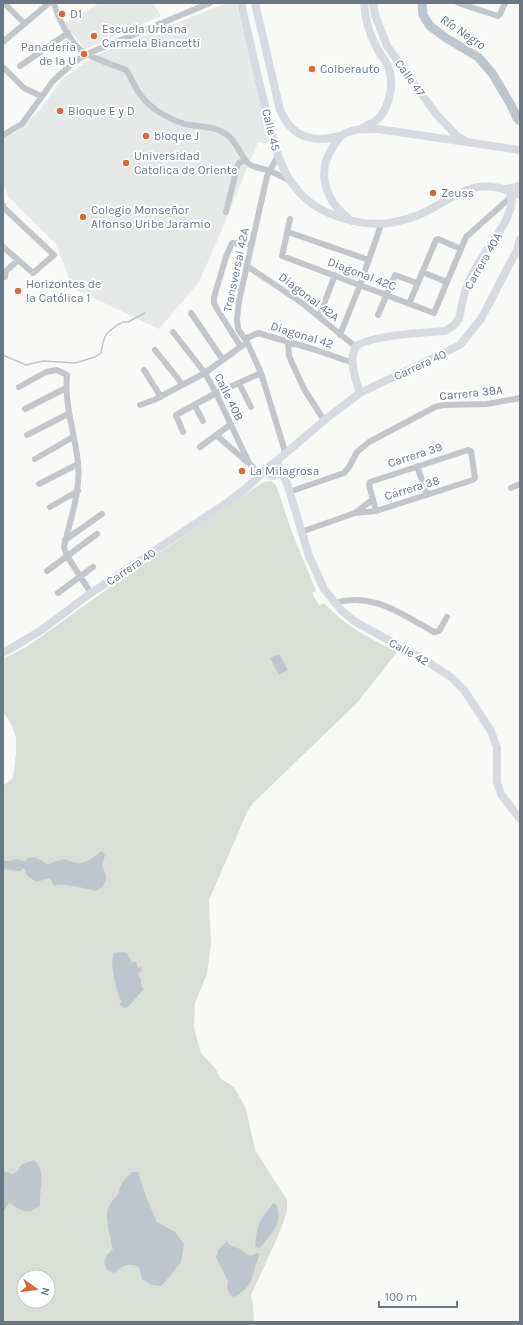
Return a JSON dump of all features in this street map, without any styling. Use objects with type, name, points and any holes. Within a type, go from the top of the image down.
[{"type":"main road","name":"Calle 45","points":[[241,3],[278,156],[290,180],[300,193],[320,209],[329,214],[351,221],[381,225],[417,216],[468,190],[492,186],[508,192]]},
{"type":"main road","name":"Calle 45","points":[[255,3],[280,110],[289,127],[297,133],[309,138],[325,140],[360,129]]},
{"type":"main road","name":"Calle 47","points":[[360,129],[371,124],[380,117],[387,103],[391,90],[389,68],[370,33],[364,3]]},
{"type":"main road","name":"Calle 47","points":[[373,3],[375,15],[387,46],[436,114],[457,136],[466,142]]},
{"type":"main road","points":[[360,129],[378,129],[520,150]]},
{"type":"main road","points":[[340,136],[326,161],[324,182],[327,192],[334,204],[351,221]]},
{"type":"main road","points":[[508,192],[520,186]]},
{"type":"main road","points":[[508,192],[520,195]]},
{"type":"main road","name":"Carrera 40A","points":[[356,347],[363,343],[378,339],[445,331],[456,324],[460,316],[468,281],[504,224],[511,205],[508,192]]},
{"type":"main road","name":"Carrera 40","points":[[283,456],[324,420],[360,393],[460,345],[481,319],[519,249],[520,239]]},
{"type":"main road","points":[[356,347],[354,351],[353,363],[360,393]]},
{"type":"main road","points":[[259,477],[274,470],[283,456]]},
{"type":"main road","points":[[274,470],[289,491]]},
{"type":"main road","name":"Carrera 40","points":[[3,653],[40,631],[92,593],[228,502],[259,477]]},
{"type":"main road","name":"Calle 42","points":[[289,491],[301,532],[315,571],[324,589],[334,603],[342,611],[368,629],[440,670],[464,690],[491,731],[497,748],[498,782],[501,794],[520,819]]},
{"type":"street","points":[[4,3],[25,24]]},
{"type":"street","points":[[3,42],[49,3]]},
{"type":"street","points":[[54,3],[58,18],[68,34],[81,50],[87,54],[126,70],[131,75],[134,86],[145,101],[168,116],[184,123],[216,130],[226,134],[233,139],[245,160],[249,164],[290,180]]},
{"type":"street","points":[[3,135],[22,124],[53,81],[68,67],[87,54],[210,3]]},
{"type":"street","points":[[458,3],[499,16],[505,3]]},
{"type":"street","points":[[20,66],[68,34]]},
{"type":"street","points":[[3,68],[24,88],[41,96]]},
{"type":"street","name":"Transversal 42A","points":[[278,156],[266,181],[239,301],[237,319],[238,329],[246,340],[261,372],[284,448],[283,456]]},
{"type":"street","points":[[226,212],[237,167],[245,160]]},
{"type":"street","points":[[256,167],[266,181]]},
{"type":"street","points":[[422,272],[447,282],[466,237],[508,192]]},
{"type":"street","points":[[3,207],[54,255],[33,273],[3,247]]},
{"type":"street","points":[[290,219],[288,232],[369,260]]},
{"type":"street","points":[[340,335],[360,285],[381,225]]},
{"type":"street","name":"Diagonal 42C","points":[[288,232],[282,256],[434,313],[447,282]]},
{"type":"street","points":[[409,304],[436,240],[438,239],[461,249]]},
{"type":"street","name":"Transversal 42A","points":[[241,347],[214,303],[215,291],[226,256],[232,243],[252,244]]},
{"type":"street","points":[[5,277],[6,271],[18,260]]},
{"type":"street","name":"Diagonal 42A","points":[[247,266],[280,288],[356,347]]},
{"type":"street","points":[[319,317],[335,275]]},
{"type":"street","points":[[378,314],[395,275],[417,283]]},
{"type":"street","points":[[192,313],[223,360]]},
{"type":"street","name":"Calle 40B","points":[[173,332],[205,373],[249,463],[259,477]]},
{"type":"street","name":"Diagonal 42","points":[[140,405],[161,397],[205,373],[241,347],[246,340],[258,333],[288,341],[353,363]]},
{"type":"street","points":[[288,341],[289,356],[304,389],[324,420]]},
{"type":"street","points":[[155,350],[183,385]]},
{"type":"street","points":[[19,387],[46,372],[57,370],[67,375],[66,388],[68,414],[78,464],[78,491],[64,547],[67,556],[92,593]]},
{"type":"street","points":[[144,370],[161,397]]},
{"type":"street","points":[[183,432],[176,415],[195,406],[216,393],[261,372]]},
{"type":"street","points":[[239,383],[251,407]]},
{"type":"street","points":[[25,409],[66,388]]},
{"type":"street","name":"Carrera 39A","points":[[289,491],[344,473],[349,468],[358,452],[368,442],[424,412],[444,405],[487,404],[520,398]]},
{"type":"street","points":[[195,406],[203,421]]},
{"type":"street","points":[[27,435],[68,414]]},
{"type":"street","points":[[200,447],[231,424]]},
{"type":"street","points":[[216,435],[249,463]]},
{"type":"street","points":[[35,459],[73,437]]},
{"type":"street","name":"Carrera 39","points":[[372,500],[370,482],[469,450],[471,451],[474,479]]},
{"type":"street","points":[[39,484],[78,464]]},
{"type":"street","points":[[417,466],[427,495]]},
{"type":"street","name":"Carrera 38","points":[[301,532],[355,513],[376,510],[474,479]]},
{"type":"street","points":[[511,488],[520,484]]},
{"type":"street","points":[[50,507],[78,491]]},
{"type":"street","points":[[372,500],[376,510]]},
{"type":"street","name":"Carrera 38","points":[[355,513],[372,500]]},
{"type":"street","points":[[65,540],[102,514]]},
{"type":"street","points":[[47,571],[97,534]]},
{"type":"street","points":[[58,593],[93,567]]},
{"type":"street","points":[[334,603],[347,600],[360,600],[382,604],[434,632],[439,631],[447,617]]},
{"type":"shaded area","name":"Escuela Urbana Carmela Biancetti","points":[[100,3],[153,3],[161,16],[85,49],[64,23]]},
{"type":"shaded area","name":"Universidad Catolica de Oriente","points":[[227,3],[236,3],[270,144],[258,142],[199,282],[159,329],[73,288],[56,244],[8,196],[3,181],[3,138],[19,130],[39,111],[62,79],[96,55]]},
{"type":"shaded area","points":[[271,481],[276,485],[293,535],[316,591],[312,593],[319,605],[324,603],[340,619],[368,637],[397,652],[357,703],[254,802],[248,810],[209,900],[211,944],[207,974],[195,1003],[194,1028],[201,1053],[215,1068],[221,1079],[234,1087],[246,1109],[255,1150],[287,1200],[287,1211],[283,1223],[251,1295],[254,1322],[3,1322],[3,786],[13,778],[16,738],[12,726],[3,711],[3,659],[28,646],[120,580],[264,482]]},
{"type":"shaded area","points":[[279,654],[288,670],[279,675],[270,658]]},
{"type":"shaded area","points":[[102,851],[105,855],[102,866],[106,875],[106,881],[102,887],[96,891],[68,885],[54,886],[50,878],[36,882],[27,875],[24,868],[20,871],[3,869],[3,861],[16,859],[25,861],[27,858],[38,859],[48,865],[57,861],[65,860],[80,863],[85,862]]},
{"type":"shaded area","points":[[114,953],[127,953],[132,962],[136,962],[138,968],[141,967],[142,970],[138,974],[141,980],[141,985],[144,989],[128,1007],[124,1008],[119,1004],[122,1001],[115,983],[112,963]]},
{"type":"shaded area","points":[[34,1160],[40,1170],[42,1181],[40,1205],[32,1210],[24,1211],[9,1203],[3,1212],[3,1171],[13,1174],[17,1172],[21,1165]]},
{"type":"shaded area","points":[[132,1172],[138,1172],[146,1197],[157,1222],[175,1232],[184,1244],[181,1262],[161,1286],[152,1285],[142,1279],[139,1267],[129,1265],[120,1268],[114,1273],[107,1270],[104,1262],[107,1255],[113,1249],[107,1220],[107,1212],[119,1193],[123,1181]]},
{"type":"shaded area","points":[[273,1203],[275,1203],[278,1210],[278,1222],[272,1233],[260,1248],[255,1247],[259,1223]]},
{"type":"shaded area","points":[[227,1241],[228,1244],[240,1249],[250,1256],[257,1253],[260,1254],[250,1283],[234,1297],[230,1295],[227,1288],[228,1281],[216,1257],[218,1250]]},
{"type":"waterway","name":"Río Negro","points":[[422,3],[423,15],[430,26],[446,38],[478,57],[492,73],[520,121]]},
{"type":"waterway","points":[[3,355],[26,365],[43,361],[75,363],[95,357],[101,353],[103,341],[109,331],[122,322],[128,322],[145,313]]},
{"type":"place","name":"D1","points":[[62,14]]},
{"type":"place","name":"Escuela Urbana Carmela Biancetti","points":[[94,36]]},
{"type":"place","name":"Panadería de la U","points":[[84,54]]},
{"type":"place","name":"Colberauto","points":[[312,69]]},
{"type":"place","name":"Bloque E y D","points":[[60,111]]},
{"type":"place","name":"bloque J","points":[[146,136]]},
{"type":"place","name":"Universidad Catolica de Oriente","points":[[126,163]]},
{"type":"place","name":"Zeuss","points":[[433,193]]},
{"type":"place","name":"Colegio Monseñor Alfonso Uribe Jaramio","points":[[83,217]]},
{"type":"place","name":"Horizontes de la Católica 1","points":[[18,291]]},
{"type":"place","name":"La Milagrosa","points":[[242,471]]}]
